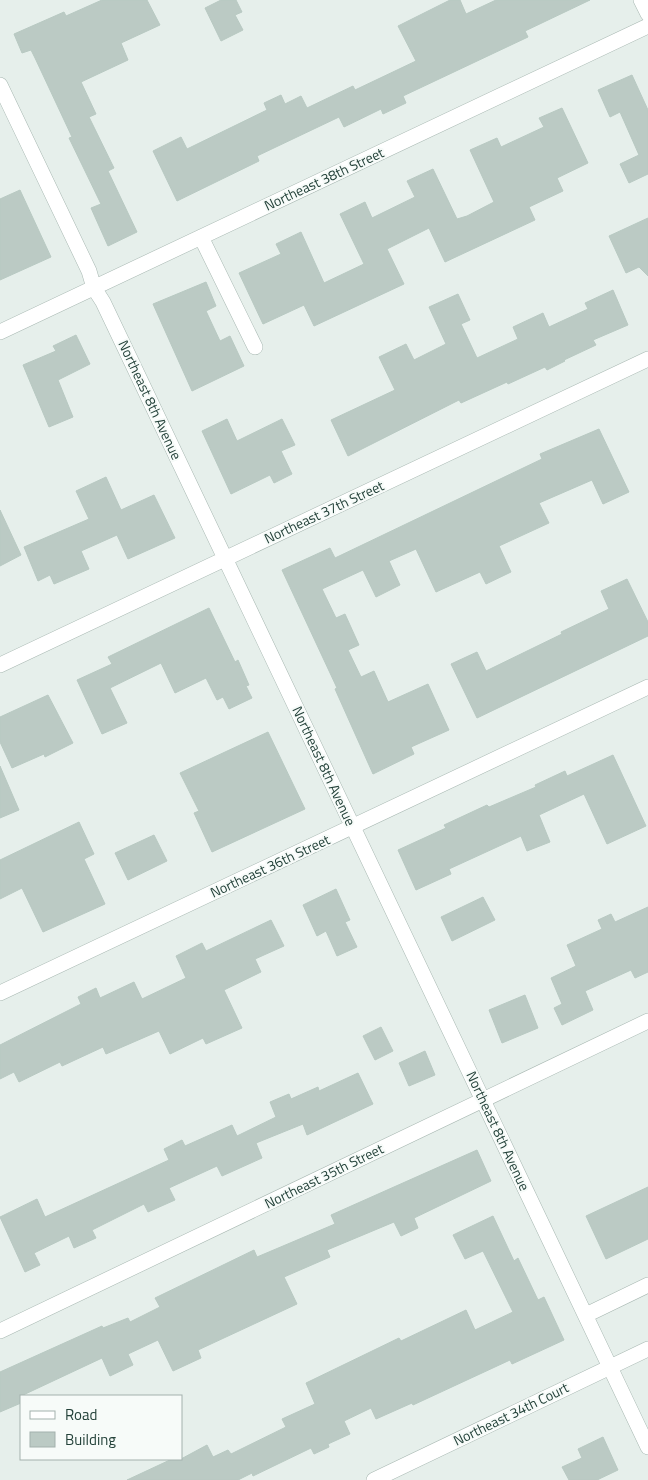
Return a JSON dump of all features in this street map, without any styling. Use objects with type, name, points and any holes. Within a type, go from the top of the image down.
[{"type":"street","points":[[640,0],[648,14]]},
{"type":"street","name":"Northeast 38th Street","points":[[0,332],[94,288],[110,278],[648,26]]},
{"type":"street","name":"Northeast 8th Avenue","points":[[0,85],[94,288],[103,302],[226,558],[648,1447]]},
{"type":"street","points":[[201,237],[255,347]]},
{"type":"street","name":"Northeast 37th Street","points":[[0,665],[648,359]]},
{"type":"street","name":"Northeast 36th Street","points":[[0,993],[648,687]]},
{"type":"street","name":"Northeast 35th Street","points":[[0,1331],[648,1021]]},
{"type":"street","points":[[586,1315],[648,1285]]},
{"type":"street","name":"Northeast 34th Court","points":[[374,1480],[648,1349]]},
{"type":"building","points":[[102,0],[147,0],[160,25],[121,43],[128,60],[81,82],[96,114],[89,117],[114,168],[108,171],[137,232],[108,246],[91,208],[101,204],[69,138],[72,137],[31,50],[22,53],[14,34],[64,12],[66,16]]},
{"type":"building","points":[[221,0],[236,0],[242,12],[235,15],[243,30],[221,41],[205,8]]},
{"type":"building","points":[[450,0],[460,0],[466,14],[496,0],[590,0],[525,31],[528,37],[403,96],[406,103],[383,114],[381,109],[344,127],[339,117],[257,156],[259,161],[177,201],[153,151],[181,137],[187,149],[267,110],[264,103],[281,95],[285,104],[301,96],[307,108],[353,86],[355,90],[416,61],[398,26]]},
{"type":"building","points":[[632,75],[648,110],[648,174],[629,183],[620,164],[639,155],[620,112],[610,117],[598,90]]},
{"type":"building","points":[[562,108],[588,163],[557,178],[563,191],[529,207],[535,220],[445,262],[429,228],[387,249],[404,284],[314,326],[304,305],[263,324],[239,273],[281,254],[276,244],[301,232],[324,283],[364,264],[340,214],[365,202],[372,218],[415,197],[407,181],[433,169],[457,219],[467,216],[494,202],[470,150],[497,138],[501,147],[544,127],[539,118]]},
{"type":"building","points":[[20,190],[51,257],[0,280],[0,199]]},
{"type":"building","points":[[648,218],[648,276],[639,267],[626,273],[609,236]]},
{"type":"building","points":[[206,282],[216,306],[206,311],[220,341],[230,336],[244,366],[192,391],[153,304]]},
{"type":"building","points":[[613,290],[628,325],[593,340],[596,345],[547,370],[545,367],[461,403],[459,400],[348,456],[331,420],[395,390],[379,357],[406,344],[414,360],[446,344],[429,307],[458,294],[470,320],[461,324],[477,358],[518,339],[513,327],[543,313],[549,327],[588,309],[585,303]]},
{"type":"building","points":[[76,335],[90,364],[58,380],[73,417],[49,427],[23,365],[56,351],[53,346]]},
{"type":"building","points":[[227,419],[237,441],[282,419],[295,445],[281,451],[292,474],[274,483],[270,475],[231,494],[202,431]]},
{"type":"building","points":[[599,429],[629,492],[603,504],[592,480],[539,503],[549,523],[499,546],[511,572],[486,584],[480,572],[436,592],[416,549],[389,561],[400,585],[376,597],[363,570],[322,589],[336,618],[345,614],[359,645],[348,650],[361,677],[374,671],[388,702],[428,684],[449,730],[411,747],[414,754],[373,774],[335,689],[337,688],[282,570],[330,548],[335,558],[542,459],[540,454]]},
{"type":"building","points":[[106,477],[121,510],[154,495],[175,538],[128,559],[117,535],[81,551],[89,569],[54,584],[50,575],[38,581],[24,547],[89,519],[76,491]]},
{"type":"building","points":[[0,510],[21,555],[0,566]]},
{"type":"building","points":[[627,579],[648,622],[648,636],[477,718],[451,664],[477,652],[486,671],[609,609],[601,591]]},
{"type":"building","points":[[209,608],[235,662],[238,660],[249,685],[246,686],[252,698],[229,709],[223,697],[217,700],[206,678],[175,693],[161,663],[110,688],[127,723],[102,734],[77,680],[112,664],[108,657]]},
{"type":"building","points":[[48,695],[73,743],[45,757],[44,754],[12,768],[0,742],[0,717]]},
{"type":"building","points":[[268,732],[305,809],[212,852],[194,813],[199,811],[180,773]]},
{"type":"building","points":[[613,755],[646,826],[607,844],[584,794],[539,815],[550,842],[527,851],[521,836],[449,869],[451,874],[416,890],[398,850],[446,828],[444,825],[487,805],[489,807],[536,787],[535,785],[565,771],[567,776]]},
{"type":"building","points":[[0,766],[19,810],[0,818]]},
{"type":"building","points":[[79,822],[94,854],[84,859],[105,904],[43,932],[22,888],[0,899],[0,860]]},
{"type":"building","points":[[154,835],[167,861],[128,880],[115,853]]},
{"type":"building","points":[[336,889],[350,920],[345,922],[357,947],[337,956],[326,931],[317,936],[303,905]]},
{"type":"building","points":[[483,897],[495,920],[452,941],[441,917]]},
{"type":"building","points":[[648,907],[648,972],[635,978],[631,970],[585,991],[593,1010],[562,1025],[554,1008],[562,1004],[551,978],[576,966],[567,945],[602,929],[598,920],[611,914],[615,922]]},
{"type":"building","points":[[271,920],[284,946],[255,959],[261,972],[224,990],[242,1028],[206,1044],[203,1038],[170,1054],[159,1031],[106,1054],[103,1047],[62,1066],[60,1062],[19,1082],[14,1072],[0,1079],[0,1045],[81,1004],[78,997],[96,988],[100,998],[134,982],[142,999],[186,978],[176,956],[202,943],[206,951]]},
{"type":"building","points":[[525,995],[538,1028],[502,1043],[489,1010]]},
{"type":"building","points":[[381,1027],[393,1051],[375,1060],[363,1036]]},
{"type":"building","points":[[425,1051],[435,1075],[409,1086],[399,1063]]},
{"type":"building","points":[[358,1073],[373,1104],[307,1135],[303,1124],[256,1143],[262,1158],[222,1176],[217,1166],[169,1188],[175,1200],[148,1212],[144,1204],[92,1230],[96,1238],[74,1248],[69,1236],[34,1253],[40,1265],[25,1272],[0,1217],[37,1199],[45,1217],[169,1160],[164,1149],[182,1140],[185,1146],[232,1125],[237,1136],[276,1117],[270,1102],[289,1094],[291,1099],[318,1087],[319,1091]]},
{"type":"building","points":[[477,1150],[491,1181],[414,1218],[418,1228],[401,1236],[394,1222],[327,1250],[330,1257],[284,1277],[297,1304],[198,1350],[201,1358],[173,1371],[158,1340],[128,1354],[133,1365],[110,1376],[102,1358],[20,1395],[20,1403],[0,1412],[0,1372],[102,1326],[103,1328],[128,1318],[130,1322],[160,1307],[155,1298],[254,1250],[257,1257],[335,1224],[331,1215]]},
{"type":"building","points":[[648,1187],[648,1239],[606,1259],[586,1216]]},
{"type":"building","points":[[493,1216],[514,1261],[518,1258],[538,1300],[544,1297],[564,1340],[512,1364],[510,1360],[413,1405],[412,1403],[376,1419],[371,1408],[344,1421],[350,1434],[328,1444],[329,1447],[314,1454],[311,1448],[253,1476],[252,1473],[238,1480],[127,1480],[170,1460],[182,1460],[207,1445],[213,1457],[228,1450],[231,1454],[286,1427],[282,1419],[315,1404],[306,1383],[399,1338],[401,1341],[466,1310],[475,1330],[513,1312],[483,1251],[465,1259],[453,1235]]},
{"type":"building","points":[[603,1437],[618,1470],[597,1480],[569,1480],[562,1467],[582,1458],[578,1449]]}]
